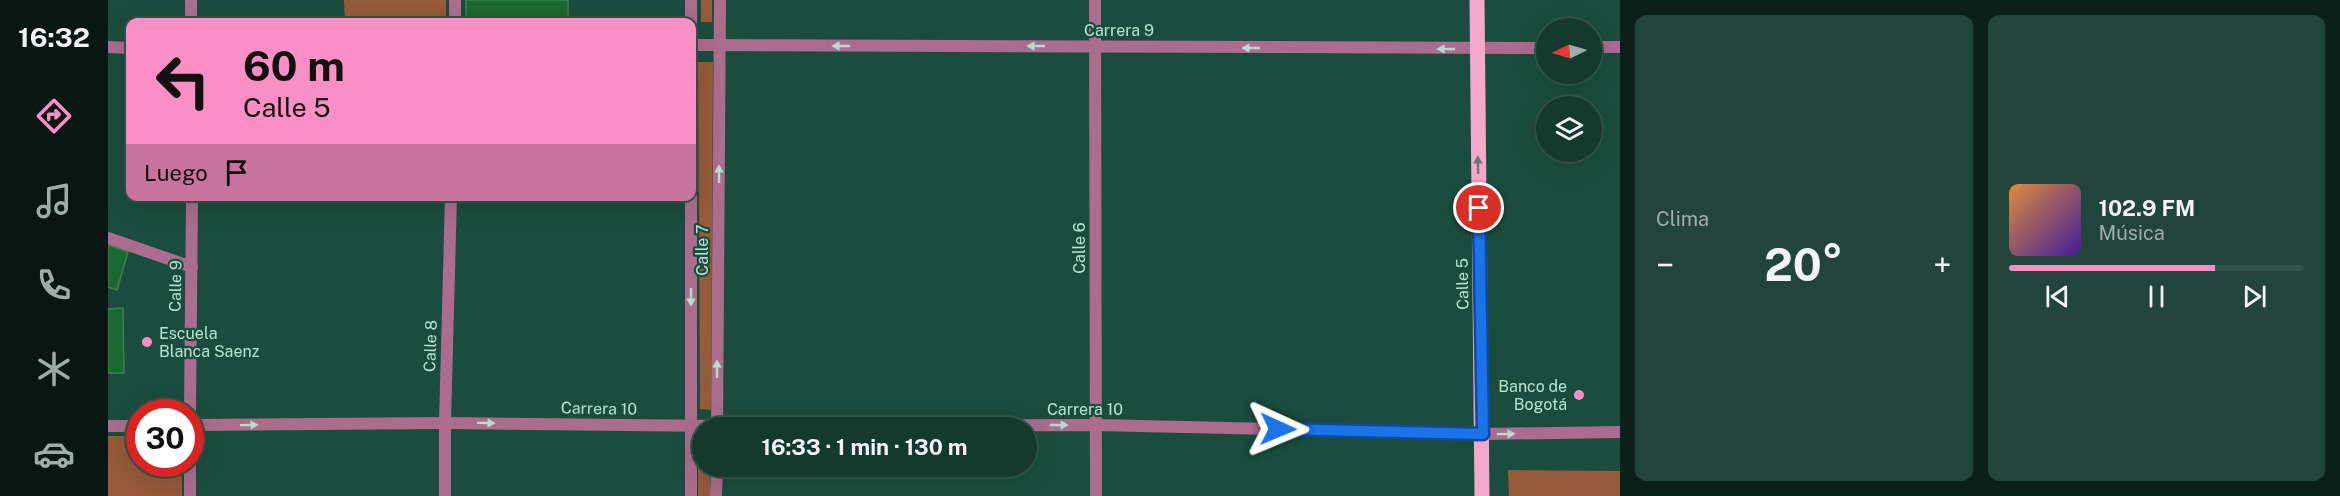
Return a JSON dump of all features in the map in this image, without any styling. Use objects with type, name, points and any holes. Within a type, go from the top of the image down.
[{"type":"main road","name":"Calle 5","points":[[1477,0],[1482,496]]},
{"type":"street","points":[[190,0],[191,18]]},
{"type":"street","points":[[455,0],[455,18]]},
{"type":"street","points":[[691,18],[692,0]]},
{"type":"street","name":"Calle 7","points":[[717,417],[720,0]]},
{"type":"street","name":"Calle 6","points":[[1095,0],[1096,496]]},
{"type":"street","name":"Carrera 9","points":[[696,45],[1476,50],[1536,48]]},
{"type":"street","points":[[108,47],[126,48]]},
{"type":"street","points":[[1602,48],[1620,47]]},
{"type":"street","name":"Calle 9","points":[[190,399],[192,201]]},
{"type":"street","name":"Calle 8","points":[[445,496],[451,201]]},
{"type":"street","name":"Calle 7","points":[[691,201],[691,496]]},
{"type":"street","points":[[108,238],[192,267]]},
{"type":"street","name":"Carrera 10","points":[[204,425],[445,423],[691,425]]},
{"type":"street","name":"Carrera 10","points":[[1037,424],[1483,434],[1620,432]]},
{"type":"street","points":[[108,426],[126,426]]},
{"type":"street","points":[[190,477],[190,496]]},
{"type":"street","points":[[716,496],[717,477]]},
{"type":"shaded area","points":[[344,0],[446,0],[446,18],[345,18]]},
{"type":"shaded area","points":[[701,0],[712,0],[712,22],[701,22]]},
{"type":"shaded area","points":[[698,62],[713,62],[711,410],[700,409]]},
{"type":"shaded area","points":[[108,436],[126,436],[126,477],[182,477],[182,496],[108,496]]},
{"type":"shaded area","points":[[1508,470],[1620,471],[1620,496],[1509,496]]},
{"type":"shaded area","points":[[698,477],[710,477],[710,496],[698,496]]},
{"type":"building","points":[[466,0],[568,0],[568,18],[466,18]]},
{"type":"building","points":[[108,245],[128,252],[117,290],[108,287]]},
{"type":"building","points":[[123,308],[124,373],[108,373],[108,309]]},
{"type":"place","name":"Escuela Blanca Saenz","points":[[147,342]]},
{"type":"place","name":"Banco de Bogotá","points":[[1579,395]]},
{"type":"route","points":[[1278,429],[1483,434],[1479,208]]}]
